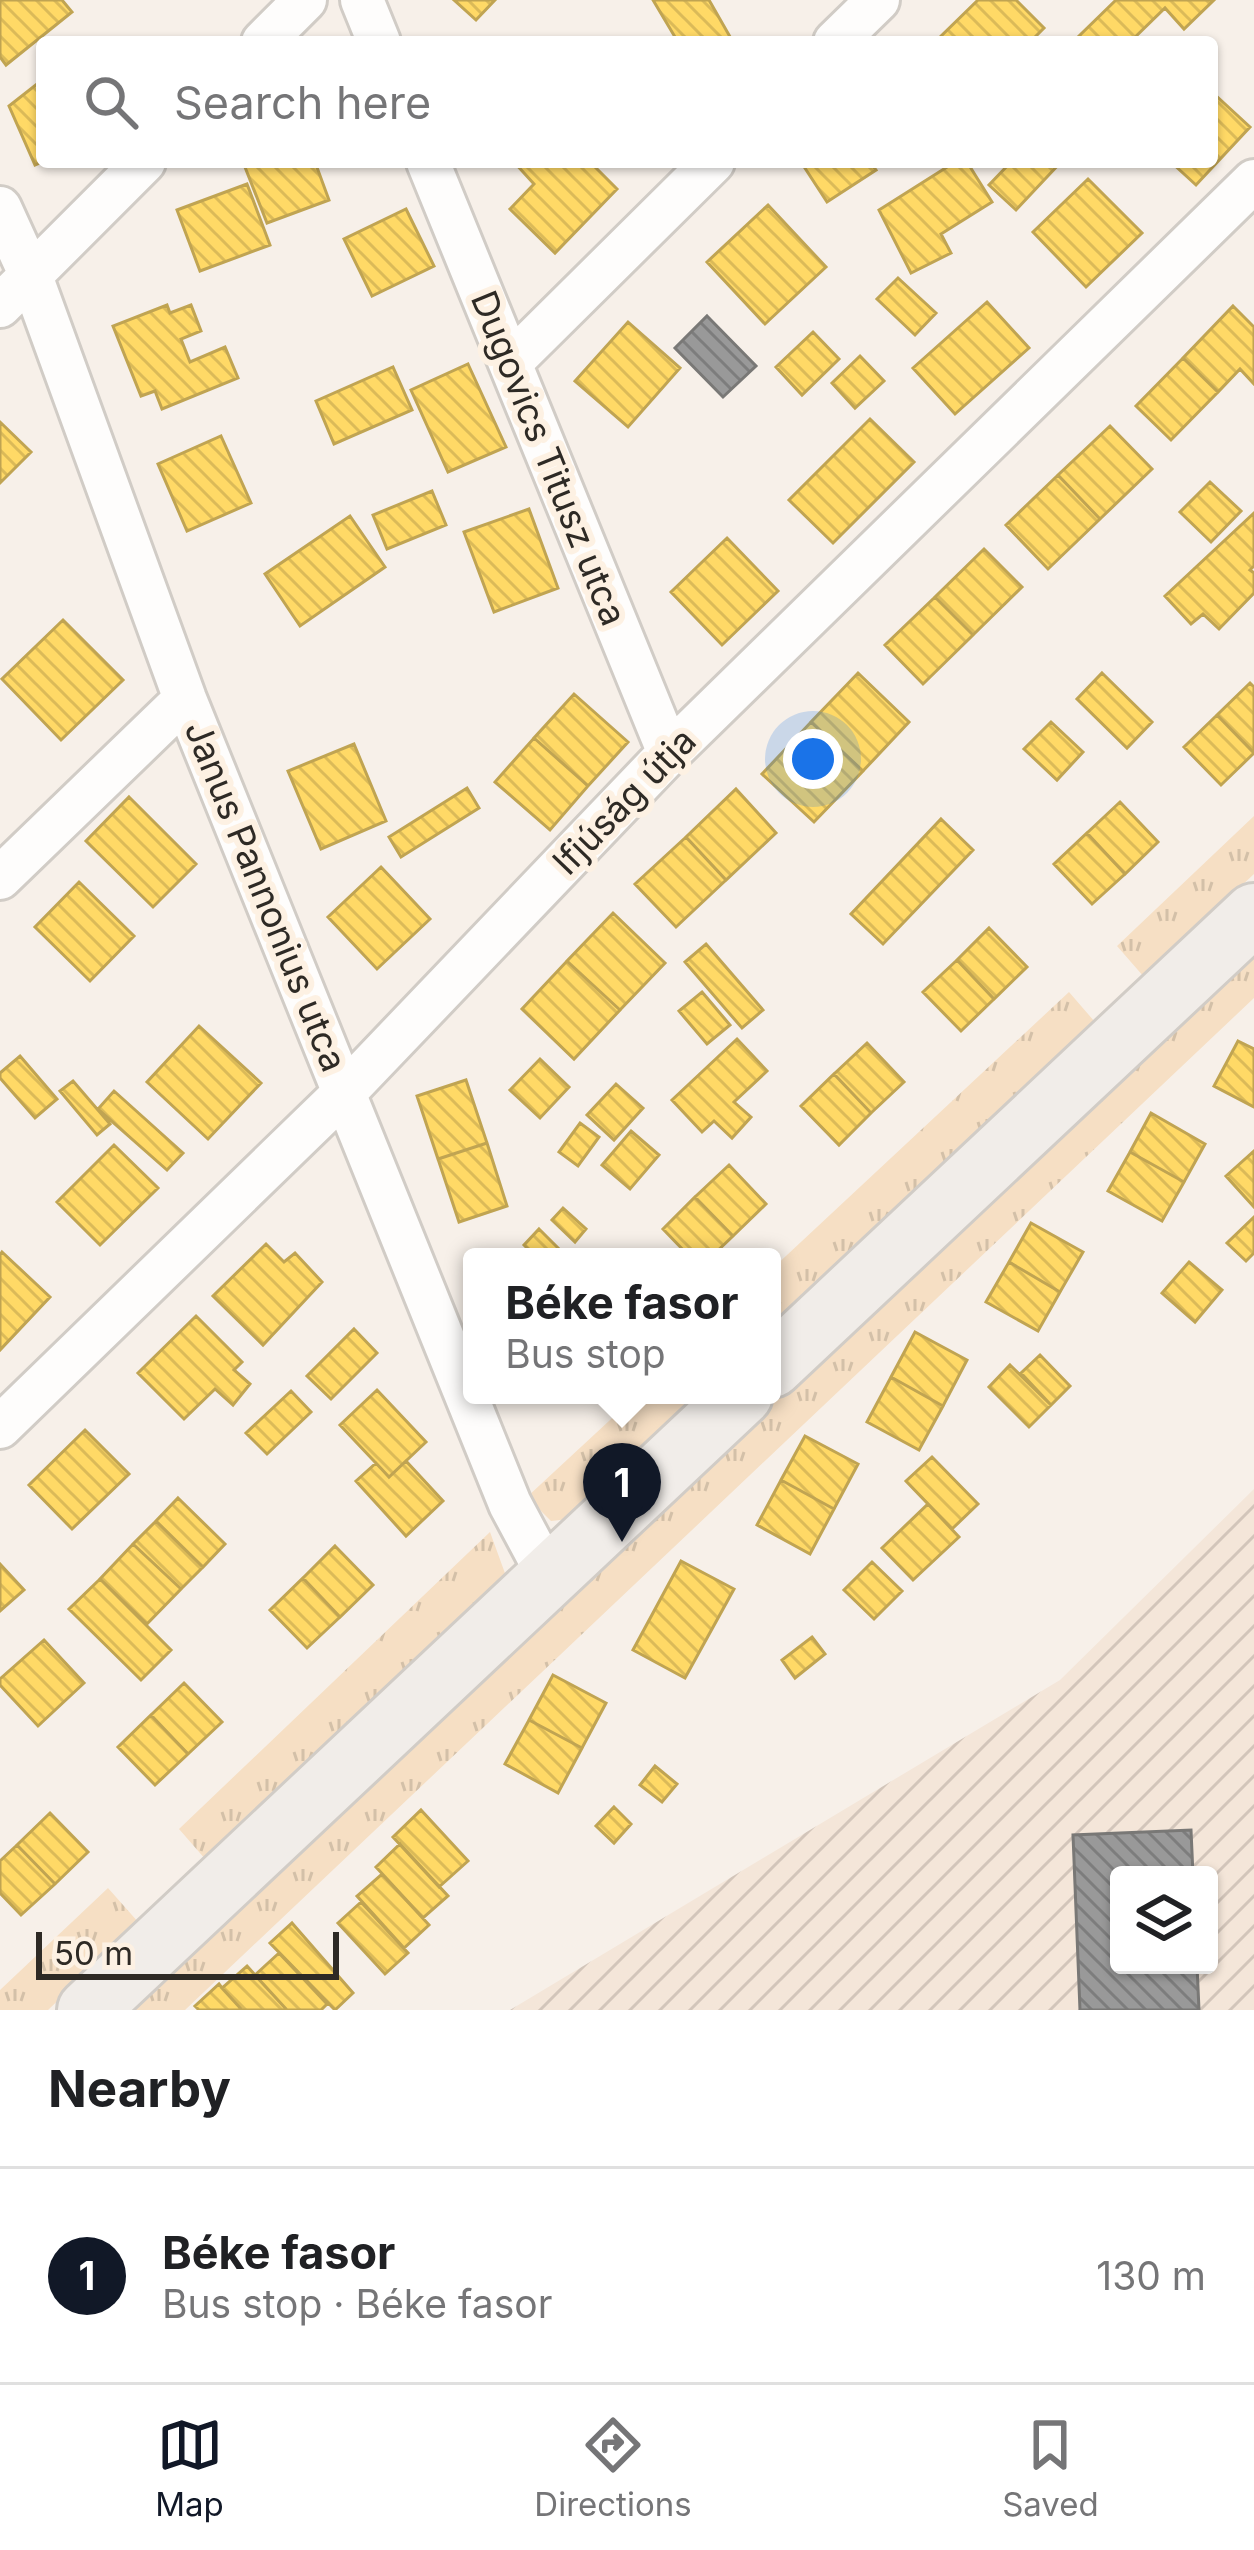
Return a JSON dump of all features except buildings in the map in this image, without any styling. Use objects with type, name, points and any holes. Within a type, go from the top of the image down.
[{"type":"street","points":[[269,36],[305,0]]},
{"type":"street","points":[[362,0],[377,36]]},
{"type":"street","points":[[841,36],[878,0]]},
{"type":"street","points":[[0,306],[138,168]]},
{"type":"street","name":"Dugovics Titusz utca","points":[[430,168],[669,753]]},
{"type":"street","points":[[511,362],[707,168]]},
{"type":"street","name":"Ifjúság útja","points":[[0,1427],[346,1091],[669,753],[1254,181]]},
{"type":"street","name":"Janus Pannonius utca","points":[[0,208],[31,276],[185,699],[463,1386]]},
{"type":"street","points":[[0,878],[185,699]]},
{"type":"street","points":[[781,1359],[1254,914]]},
{"type":"street","name":"Janus Pannonius utca","points":[[470,1404],[510,1504],[548,1576]]},
{"type":"street","points":[[88,2010],[732,1404]]},
{"type":"shaded area","points":[[1254,1489],[1254,2010],[510,2010],[1060,1680]]},
{"type":"green space","points":[[1254,816],[1254,874],[1144,977],[1117,946]]},
{"type":"green space","points":[[1254,951],[1254,998],[185,2010],[127,2010],[772,1404],[781,1404],[781,1395]]},
{"type":"green space","points":[[1069,992],[1101,1029],[781,1328],[781,1261]]},
{"type":"green space","points":[[627,1404],[699,1404],[578,1518],[551,1521],[527,1497]]},
{"type":"green space","points":[[490,1532],[506,1576],[206,1860],[179,1829]]},
{"type":"green space","points":[[108,1888],[139,1923],[48,2010],[0,2010],[0,1990]]},
{"type":"place","name":"Béke fasor","points":[[622,1542]]}]
